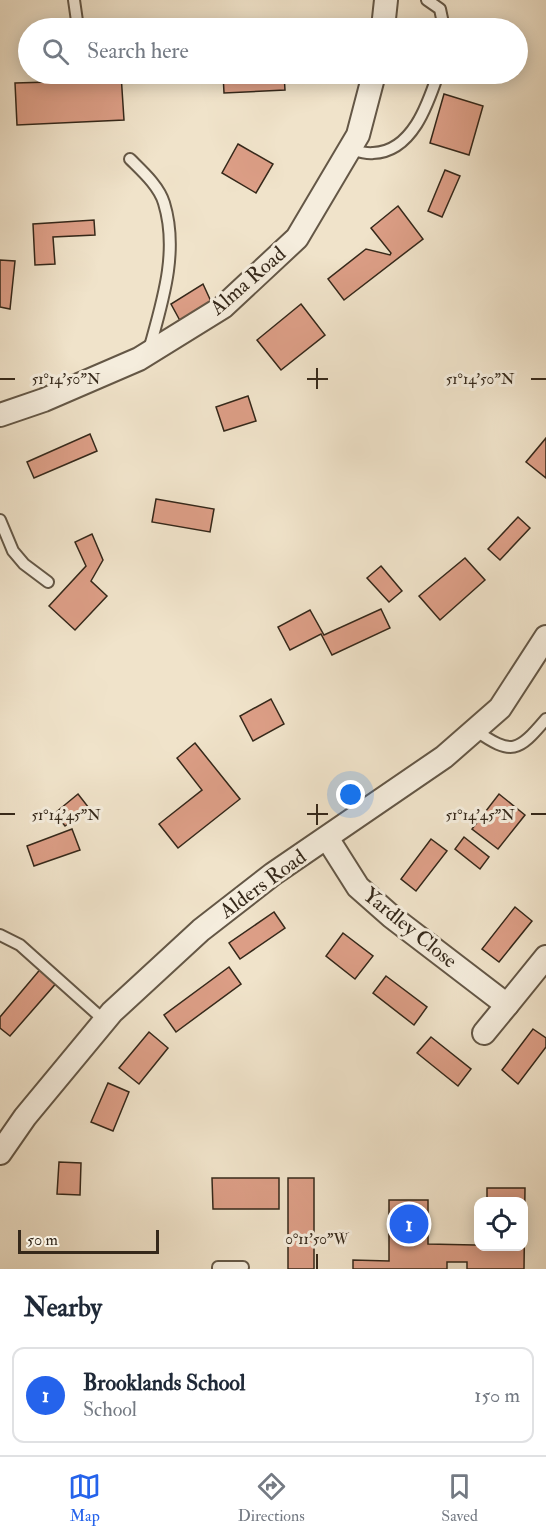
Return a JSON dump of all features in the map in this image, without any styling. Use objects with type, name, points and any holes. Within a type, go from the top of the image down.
[{"type":"street","points":[[384,18],[386,0]]},
{"type":"street","name":"Alma Road","points":[[0,415],[44,400],[138,359],[223,307],[297,238],[358,135],[371,84]]},
{"type":"street","name":"Alders Road","points":[[0,1153],[25,1117],[105,1021],[201,930],[273,874],[444,757],[500,708],[546,638]]},
{"type":"street","name":"Yardley Close","points":[[327,838],[358,887],[392,917],[507,1005]]},
{"type":"street","points":[[484,1033],[546,957]]},
{"type":"lane","points":[[74,0],[77,18]]},
{"type":"lane","points":[[427,0],[440,9],[442,18]]},
{"type":"lane","points":[[350,149],[371,154],[382,152],[404,139],[429,100],[435,84]]},
{"type":"lane","points":[[130,159],[148,177],[164,201],[170,242],[169,266],[163,299],[148,353]]},
{"type":"lane","points":[[0,520],[13,551],[24,564],[48,582]]},
{"type":"lane","points":[[475,730],[500,746],[519,746],[528,740],[546,719]]},
{"type":"lane","points":[[0,935],[20,945],[105,1021]]},
{"type":"lane","points":[[218,1269],[218,1267],[243,1267]]},
{"type":"building","points":[[15,83],[122,84],[124,120],[17,125]]},
{"type":"building","points":[[224,84],[285,84],[285,90],[224,93]]},
{"type":"building","points":[[444,94],[483,106],[469,155],[430,143]]},
{"type":"building","points":[[238,144],[273,164],[256,193],[222,173]]},
{"type":"building","points":[[445,170],[460,176],[442,217],[428,211]]},
{"type":"building","points":[[398,206],[423,239],[344,300],[328,279],[366,249],[390,255],[391,253],[371,228]]},
{"type":"building","points":[[94,220],[95,235],[53,237],[55,264],[35,265],[33,224]]},
{"type":"building","points":[[0,260],[15,261],[10,309],[0,307]]},
{"type":"building","points":[[203,284],[214,308],[184,328],[171,304]]},
{"type":"building","points":[[301,304],[325,335],[281,370],[257,340]]},
{"type":"building","points":[[248,396],[256,421],[224,431],[216,407]]},
{"type":"building","points":[[90,434],[97,451],[34,478],[27,462]]},
{"type":"building","points":[[546,438],[546,478],[526,462]]},
{"type":"building","points":[[156,499],[214,509],[210,532],[152,522]]},
{"type":"building","points":[[518,517],[530,528],[500,560],[488,549]]},
{"type":"building","points":[[92,534],[103,560],[91,581],[107,596],[75,630],[49,606],[86,566],[75,542]]},
{"type":"building","points":[[465,558],[485,580],[440,620],[419,596]]},
{"type":"building","points":[[381,566],[402,591],[389,602],[367,578]]},
{"type":"building","points":[[381,609],[390,628],[332,655],[321,634],[290,650],[278,627],[310,610],[324,635]]},
{"type":"building","points":[[271,699],[284,724],[253,741],[240,716]]},
{"type":"building","points":[[195,743],[240,799],[178,848],[159,824],[202,790],[177,758]]},
{"type":"building","points":[[78,794],[89,808],[65,826],[55,813]]},
{"type":"building","points":[[499,794],[525,815],[498,849],[472,829]]},
{"type":"building","points":[[72,829],[80,850],[34,866],[27,846]]},
{"type":"building","points":[[464,837],[489,857],[480,869],[455,849]]},
{"type":"building","points":[[431,839],[447,851],[416,891],[401,879]]},
{"type":"building","points":[[515,907],[532,921],[499,962],[482,949]]},
{"type":"building","points":[[274,912],[285,928],[240,959],[229,943]]},
{"type":"building","points":[[343,933],[373,956],[355,979],[326,956]]},
{"type":"building","points":[[43,966],[59,980],[10,1036],[0,1028],[0,1017]]},
{"type":"building","points":[[229,967],[241,984],[176,1032],[164,1015]]},
{"type":"building","points":[[386,976],[427,1007],[414,1025],[373,993]]},
{"type":"building","points":[[533,1029],[546,1038],[546,1047],[518,1084],[502,1070]]},
{"type":"building","points":[[149,1032],[168,1048],[139,1084],[119,1068]]},
{"type":"building","points":[[431,1037],[471,1069],[458,1086],[417,1053]]},
{"type":"building","points":[[108,1083],[129,1092],[113,1131],[91,1122]]},
{"type":"building","points":[[59,1162],[81,1163],[80,1195],[57,1194]]},
{"type":"building","points":[[212,1178],[279,1178],[279,1209],[213,1209]]},
{"type":"building","points":[[288,1178],[314,1178],[314,1269],[288,1269]]},
{"type":"building","points":[[487,1188],[525,1188],[525,1197],[487,1197]]},
{"type":"building","points":[[389,1200],[428,1200],[428,1244],[474,1245],[474,1251],[524,1251],[524,1269],[467,1269],[467,1262],[447,1262],[447,1269],[353,1269],[353,1260],[389,1261]]},
{"type":"place","name":"Brooklands School","points":[[409,1224]]}]
